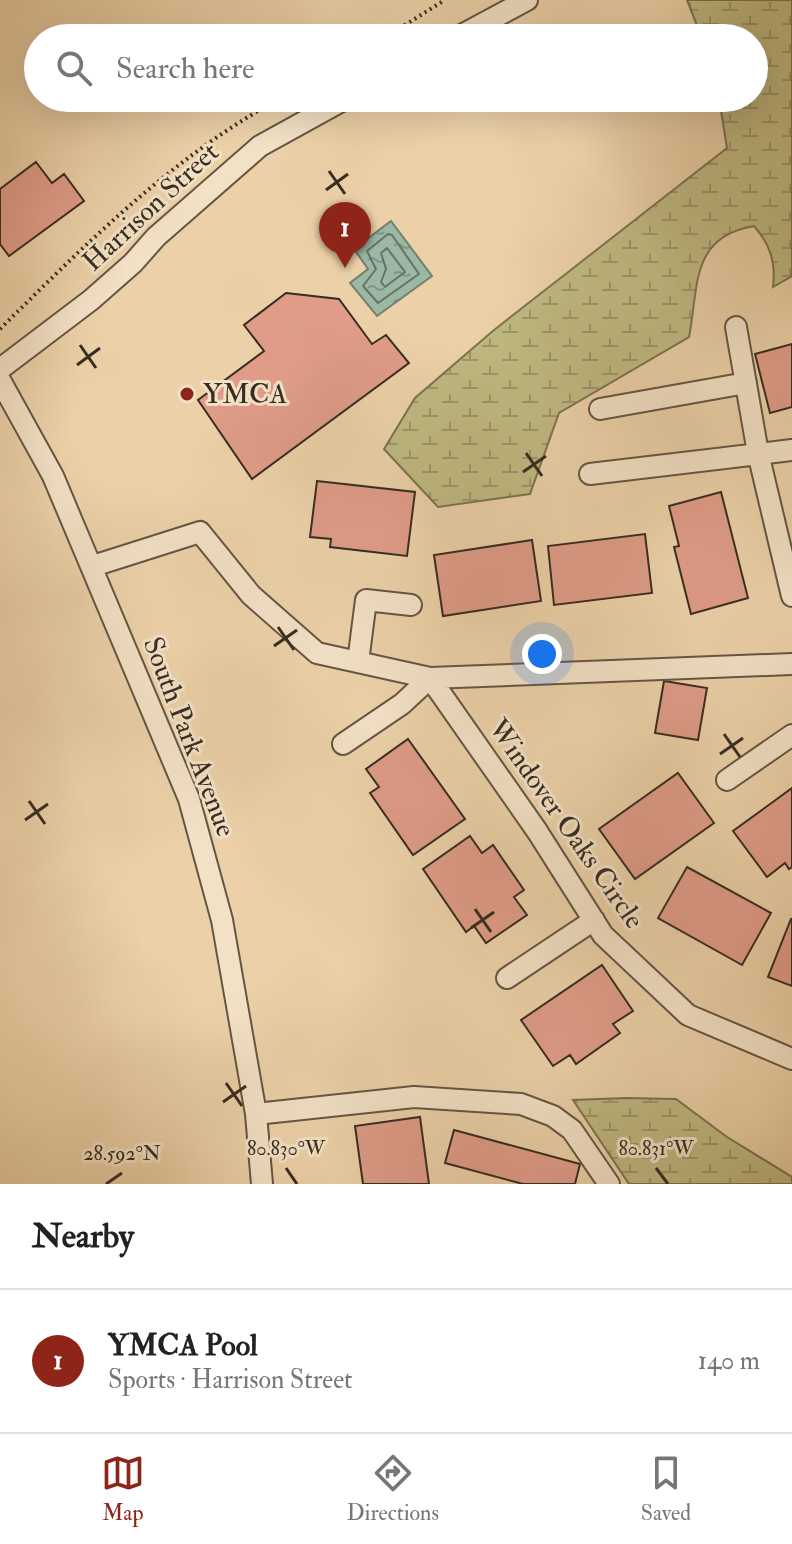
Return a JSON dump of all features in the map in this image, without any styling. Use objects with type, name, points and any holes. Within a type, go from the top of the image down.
[{"type":"street","points":[[482,24],[527,0]]},
{"type":"street","name":"Harrison Street","points":[[0,369],[91,300],[133,263],[156,237],[260,146],[322,112]]},
{"type":"street","points":[[736,327],[758,453],[792,596]]},
{"type":"street","name":"South Park Avenue","points":[[0,380],[53,476],[189,799],[222,920],[256,1114],[262,1184]]},
{"type":"street","points":[[600,409],[746,383]]},
{"type":"street","points":[[590,474],[792,450]]},
{"type":"street","name":"Windover Oaks Circle","points":[[93,566],[200,532],[251,595],[317,653],[430,678],[792,664]]},
{"type":"street","points":[[358,662],[366,600],[411,605]]},
{"type":"street","points":[[343,744],[402,704],[430,678]]},
{"type":"street","name":"Windover Oaks Circle","points":[[430,678],[537,831],[603,935],[688,1015],[792,1059]]},
{"type":"street","points":[[727,780],[792,735]]},
{"type":"street","points":[[507,978],[594,920]]},
{"type":"street","points":[[256,1114],[414,1097],[521,1104],[553,1116],[572,1130],[609,1184]]},
{"type":"path","points":[[406,24],[445,0]]},
{"type":"path","points":[[0,329],[65,265],[181,161],[259,112]]},
{"type":"green space","points":[[687,0],[792,0],[792,276],[773,287],[771,254],[754,226],[733,232],[718,241],[701,266],[689,337],[559,413],[530,494],[438,507],[384,449],[415,398],[494,330],[727,148],[721,112],[768,112],[768,24],[696,24]]},
{"type":"green space","points":[[676,1099],[727,1137],[792,1177],[792,1184],[629,1184],[573,1100]]},
{"type":"water","points":[[391,221],[432,276],[377,316],[350,283],[368,269],[354,249]]},
{"type":"building","points":[[36,162],[52,183],[64,174],[84,201],[9,256],[0,244],[0,189]]},
{"type":"building","points":[[286,293],[339,299],[372,344],[386,335],[409,363],[252,479],[198,400],[264,351],[244,325]]},
{"type":"building","points":[[792,344],[792,407],[770,413],[755,354]]},
{"type":"building","points":[[317,481],[415,492],[407,556],[330,547],[331,539],[310,537]]},
{"type":"building","points":[[721,492],[748,598],[691,614],[674,547],[679,546],[669,506]]},
{"type":"building","points":[[645,534],[652,593],[554,605],[548,546]]},
{"type":"building","points":[[532,540],[541,601],[443,616],[434,555]]},
{"type":"building","points":[[664,681],[707,688],[698,740],[655,733]]},
{"type":"building","points":[[408,739],[465,819],[413,855],[370,793],[379,787],[366,769]]},
{"type":"building","points":[[678,773],[714,823],[635,879],[599,829]]},
{"type":"building","points":[[792,788],[792,867],[789,869],[785,863],[767,877],[733,831]]},
{"type":"building","points":[[470,836],[482,853],[493,845],[524,890],[514,897],[527,915],[486,943],[474,926],[466,932],[423,869]]},
{"type":"building","points":[[687,867],[771,913],[742,965],[658,918]]},
{"type":"building","points":[[792,919],[792,986],[768,977]]},
{"type":"building","points":[[602,965],[633,1011],[613,1024],[620,1033],[576,1064],[570,1055],[553,1066],[521,1020]]},
{"type":"building","points":[[420,1117],[429,1184],[363,1184],[355,1126]]},
{"type":"building","points":[[454,1130],[580,1164],[575,1184],[523,1184],[445,1163]]},
{"type":"place","name":"YMCA Pool","points":[[345,268]]},
{"type":"place","name":"YMCA","points":[[187,394]]}]
